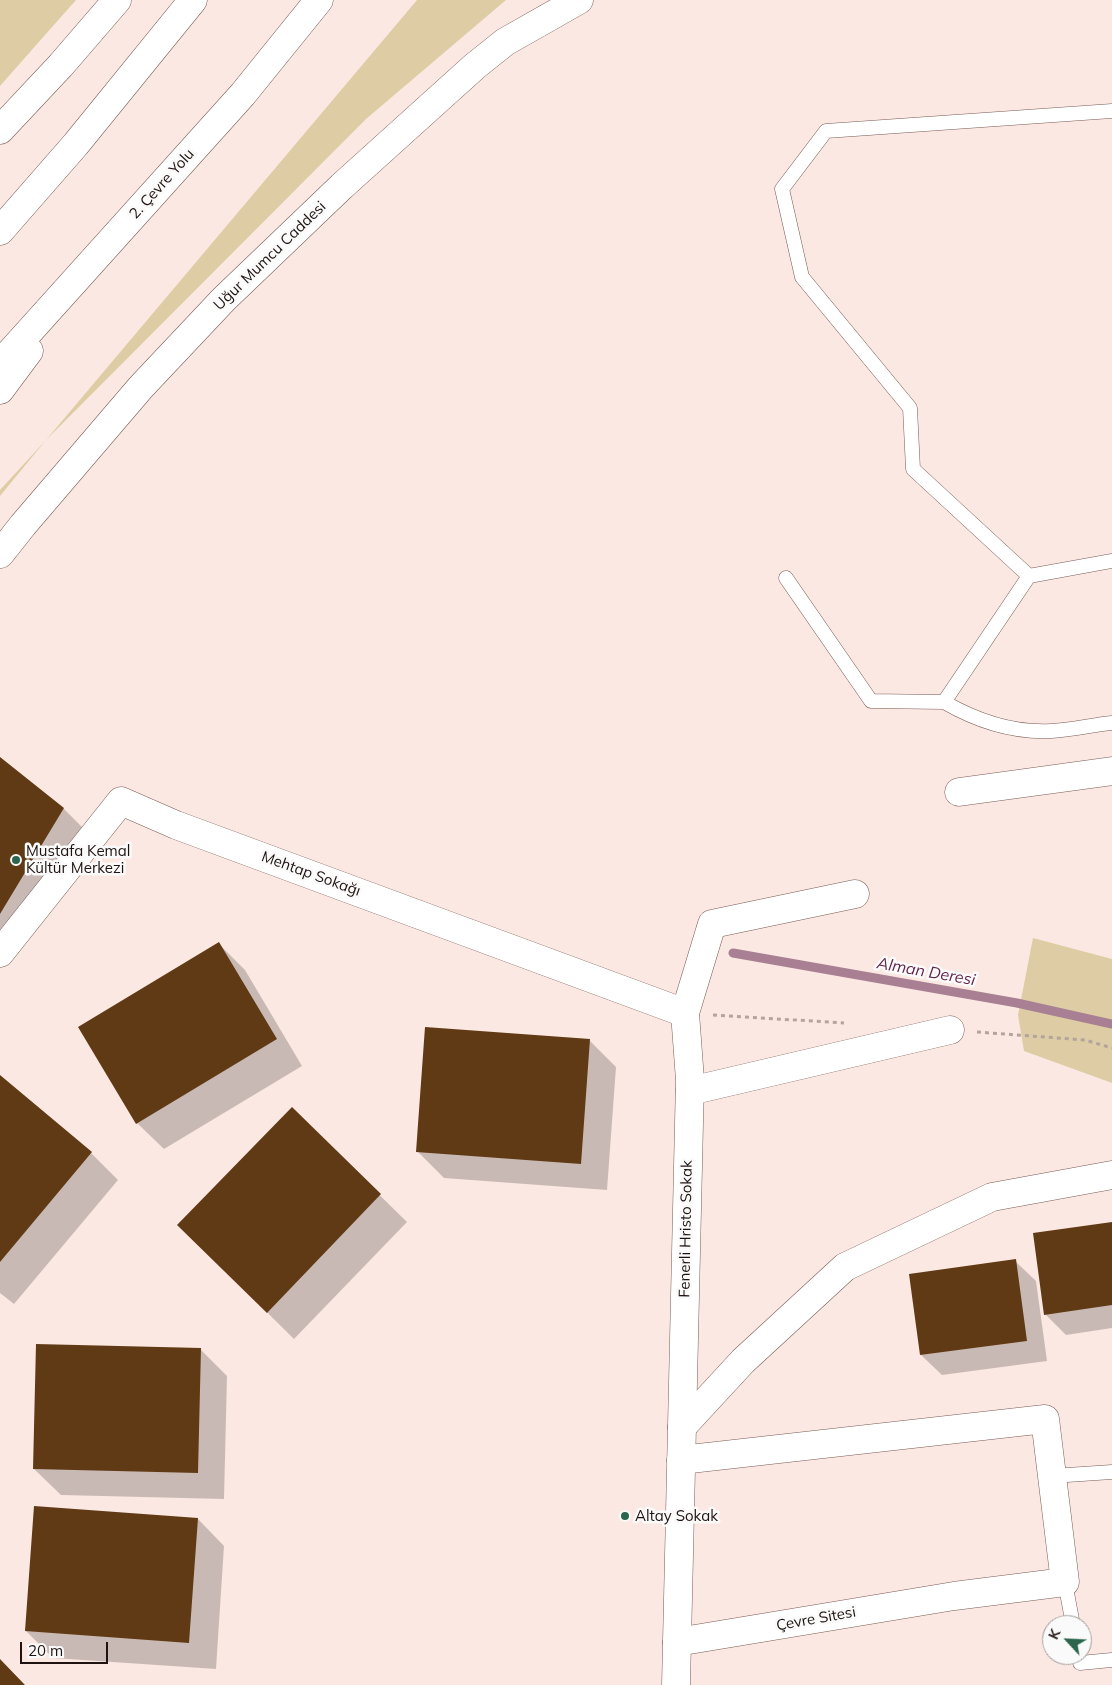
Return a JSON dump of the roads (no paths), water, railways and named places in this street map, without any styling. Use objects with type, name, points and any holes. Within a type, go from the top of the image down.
[{"type":"main road","points":[[0,130],[61,65],[117,0]]},
{"type":"main road","points":[[0,231],[76,144],[193,0]]},
{"type":"main road","name":"2. Çevre Yolu","points":[[0,364],[243,94],[319,0]]},
{"type":"main road","points":[[505,42],[556,0]]},
{"type":"main road","name":"Uğur Mumcu Caddesi","points":[[0,554],[23,524],[141,387],[224,299],[342,186],[475,66],[505,42],[580,0]]},
{"type":"main road","points":[[0,390],[106,248]]},
{"type":"main road","points":[[960,792],[1112,771]]},
{"type":"main road","name":"Mehtap Sokağı","points":[[0,953],[122,801],[176,825],[685,1013]]},
{"type":"main road","name":"Fenerli Hristo Sokak","points":[[676,1685],[690,1091],[685,1013],[712,924],[855,894]]},
{"type":"main road","points":[[690,1091],[950,1030]]},
{"type":"main road","points":[[682,1427],[743,1361],[844,1267],[992,1197],[1112,1175]]},
{"type":"main road","points":[[681,1460],[1045,1419],[1065,1582]]},
{"type":"main road","name":"Çevre Sitesi","points":[[677,1642],[954,1596],[1065,1582]]},
{"type":"lane","points":[[1029,576],[913,469],[910,408],[802,278],[782,190],[826,131],[1112,111]]},
{"type":"lane","points":[[944,702],[1029,576],[1112,561]]},
{"type":"lane","points":[[786,578],[871,701],[944,702],[985,722],[1022,730],[1051,731],[1112,723]]},
{"type":"lane","points":[[1052,1476],[1112,1472]]},
{"type":"lane","points":[[1065,1582],[1071,1615]]},
{"type":"lane","points":[[1092,1662],[1112,1660]]},
{"type":"waterway","name":"Alman Deresi","points":[[733,953],[1017,1003],[1112,1024]]},
{"type":"place","name":"Mustafa Kemal Kültür Merkezi","points":[[16,860]]},
{"type":"place","name":"Altay Sokak","points":[[625,1516]]}]
